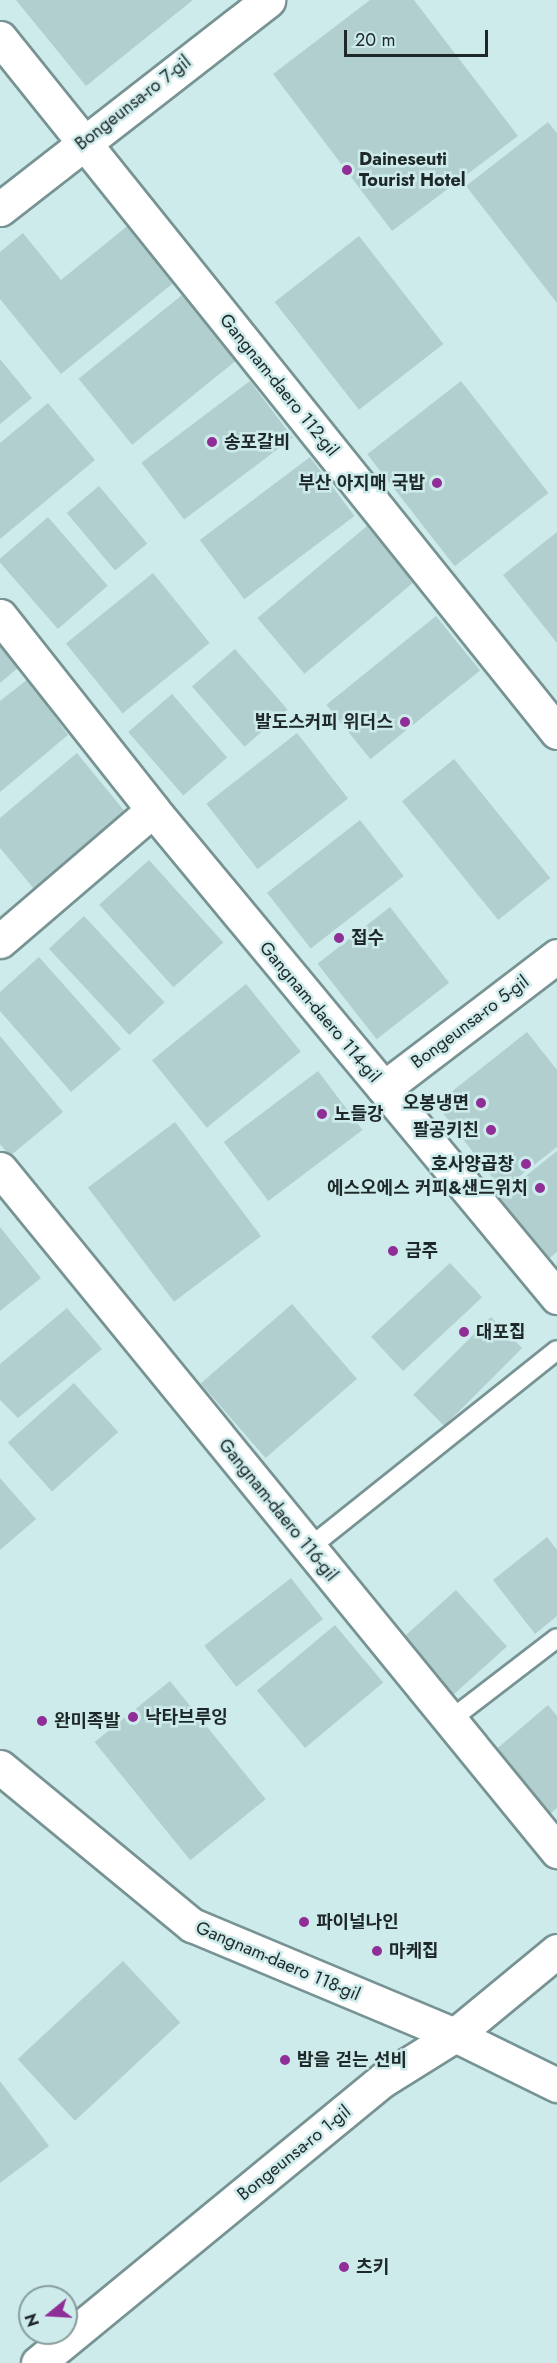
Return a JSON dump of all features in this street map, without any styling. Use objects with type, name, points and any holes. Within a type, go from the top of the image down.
[{"type":"street","name":"Bongeunsa-ro 7-gil","points":[[0,209],[83,141],[268,0]]},
{"type":"street","name":"Gangnam-daero 112-gil","points":[[0,38],[557,732]]},
{"type":"street","name":"Gangnam-daero 114-gil","points":[[0,616],[153,810],[557,1297]]},
{"type":"street","points":[[0,941],[153,810]]},
{"type":"street","name":"Bongeunsa-ro 5-gil","points":[[384,1088],[557,956]]},
{"type":"street","name":"Gangnam-daero 116-gil","points":[[0,1169],[557,1851]]},
{"type":"street","name":"Gangnam-daero 118-gil","points":[[0,1767],[192,1925],[454,2035],[557,2085]]},
{"type":"street","name":"Bongeunsa-ro 1-gil","points":[[38,2363],[383,2080],[454,2035],[557,1952]]},
{"type":"lane","points":[[309,1548],[557,1350]]},
{"type":"lane","points":[[449,1721],[557,1638]]},
{"type":"building","points":[[16,0],[193,0],[86,86]]},
{"type":"building","points":[[370,0],[414,0],[518,136],[392,231],[273,74]]},
{"type":"building","points":[[548,122],[557,133],[557,303],[466,186]]},
{"type":"building","points":[[131,223],[177,280],[61,374],[0,299],[0,252],[23,233],[61,280]]},
{"type":"building","points":[[359,236],[443,344],[359,410],[275,302]]},
{"type":"building","points":[[182,295],[235,361],[132,445],[79,379]]},
{"type":"building","points":[[0,359],[32,398],[0,424]]},
{"type":"building","points":[[250,381],[293,438],[184,520],[141,463]]},
{"type":"building","points":[[461,381],[548,493],[455,566],[367,454]]},
{"type":"building","points":[[48,403],[95,460],[0,539],[0,443]]},
{"type":"building","points":[[310,457],[355,516],[244,599],[200,540]]},
{"type":"building","points":[[99,486],[147,543],[115,570],[67,513]]},
{"type":"building","points":[[48,517],[108,586],[58,629],[0,562],[0,559]]},
{"type":"building","points":[[367,526],[414,582],[304,674],[257,618]]},
{"type":"building","points":[[557,532],[557,643],[503,575]]},
{"type":"building","points":[[153,573],[210,643],[123,713],[66,643]]},
{"type":"building","points":[[436,616],[480,670],[370,759],[326,705]]},
{"type":"building","points":[[0,644],[19,667],[0,683]]},
{"type":"building","points":[[235,649],[287,709],[244,747],[192,686]]},
{"type":"building","points":[[28,679],[68,735],[0,792],[0,701]]},
{"type":"building","points":[[172,694],[227,757],[183,795],[128,732]]},
{"type":"building","points":[[297,733],[348,798],[257,869],[206,804]]},
{"type":"building","points":[[77,753],[126,813],[35,890],[0,848],[0,818]]},
{"type":"building","points":[[454,759],[550,878],[498,920],[402,801]]},
{"type":"building","points":[[360,820],[404,876],[311,949],[267,893]]},
{"type":"building","points":[[149,860],[223,942],[173,987],[99,905]]},
{"type":"building","points":[[390,907],[449,983],[377,1039],[318,964]]},
{"type":"building","points":[[84,916],[164,1002],[129,1035],[49,949]]},
{"type":"building","points":[[39,957],[121,1049],[71,1092],[0,1011],[0,992]]},
{"type":"building","points":[[246,984],[301,1052],[207,1128],[152,1060]]},
{"type":"building","points":[[527,1032],[557,1070],[557,1147],[502,1190],[436,1104]]},
{"type":"building","points":[[0,1036],[63,1112],[10,1156],[0,1144]]},
{"type":"building","points":[[318,1071],[363,1130],[268,1201],[224,1142]]},
{"type":"building","points":[[175,1122],[261,1236],[174,1302],[88,1188]]},
{"type":"building","points":[[557,1151],[557,1252],[546,1261],[497,1199]]},
{"type":"building","points":[[0,1227],[41,1278],[0,1311]]},
{"type":"building","points":[[450,1263],[482,1297],[403,1371],[371,1337]]},
{"type":"building","points":[[292,1304],[357,1379],[266,1458],[201,1383]]},
{"type":"building","points":[[67,1308],[102,1349],[18,1418],[0,1400],[0,1364]]},
{"type":"building","points":[[491,1317],[522,1348],[444,1426],[413,1395]]},
{"type":"building","points":[[74,1383],[118,1432],[52,1492],[8,1443]]},
{"type":"building","points":[[0,1478],[36,1519],[0,1550]]},
{"type":"building","points":[[547,1537],[557,1550],[557,1616],[535,1634],[493,1580]]},
{"type":"building","points":[[291,1578],[323,1619],[236,1687],[204,1646]]},
{"type":"building","points":[[456,1590],[507,1646],[452,1696],[401,1640]]},
{"type":"building","points":[[335,1625],[383,1682],[305,1748],[257,1691]]},
{"type":"building","points":[[170,1681],[266,1799],[190,1860],[95,1742]]},
{"type":"building","points":[[548,1705],[557,1716],[557,1808],[546,1817],[493,1752]]},
{"type":"building","points":[[123,1961],[180,2022],[75,2121],[18,2059]]},
{"type":"building","points":[[0,2081],[49,2146],[0,2183]]},
{"type":"place","name":"Daineseuti Tourist Hotel","points":[[347,170]]},
{"type":"place","name":"송포갈비","points":[[212,442]]},
{"type":"place","name":"부산 아지매 국밥","points":[[437,483]]},
{"type":"place","name":"발도스커피 위더스","points":[[405,722]]},
{"type":"place","name":"접수","points":[[339,938]]},
{"type":"place","name":"오봉냉면","points":[[481,1103]]},
{"type":"place","name":"노들강","points":[[322,1114]]},
{"type":"place","name":"팔공키친","points":[[491,1130]]},
{"type":"place","name":"호사양곱창","points":[[526,1164]]},
{"type":"place","name":"에스오에스 커피&샌드위치","points":[[540,1188]]},
{"type":"place","name":"금주","points":[[393,1251]]},
{"type":"place","name":"대포집","points":[[464,1332]]},
{"type":"place","name":"낙타브루잉","points":[[133,1717]]},
{"type":"place","name":"완미족발","points":[[42,1721]]},
{"type":"place","name":"파이널나인","points":[[304,1922]]},
{"type":"place","name":"마케집","points":[[377,1951]]},
{"type":"place","name":"밤을 걷는 선비","points":[[285,2060]]},
{"type":"place","name":"츠키","points":[[344,2267]]}]
